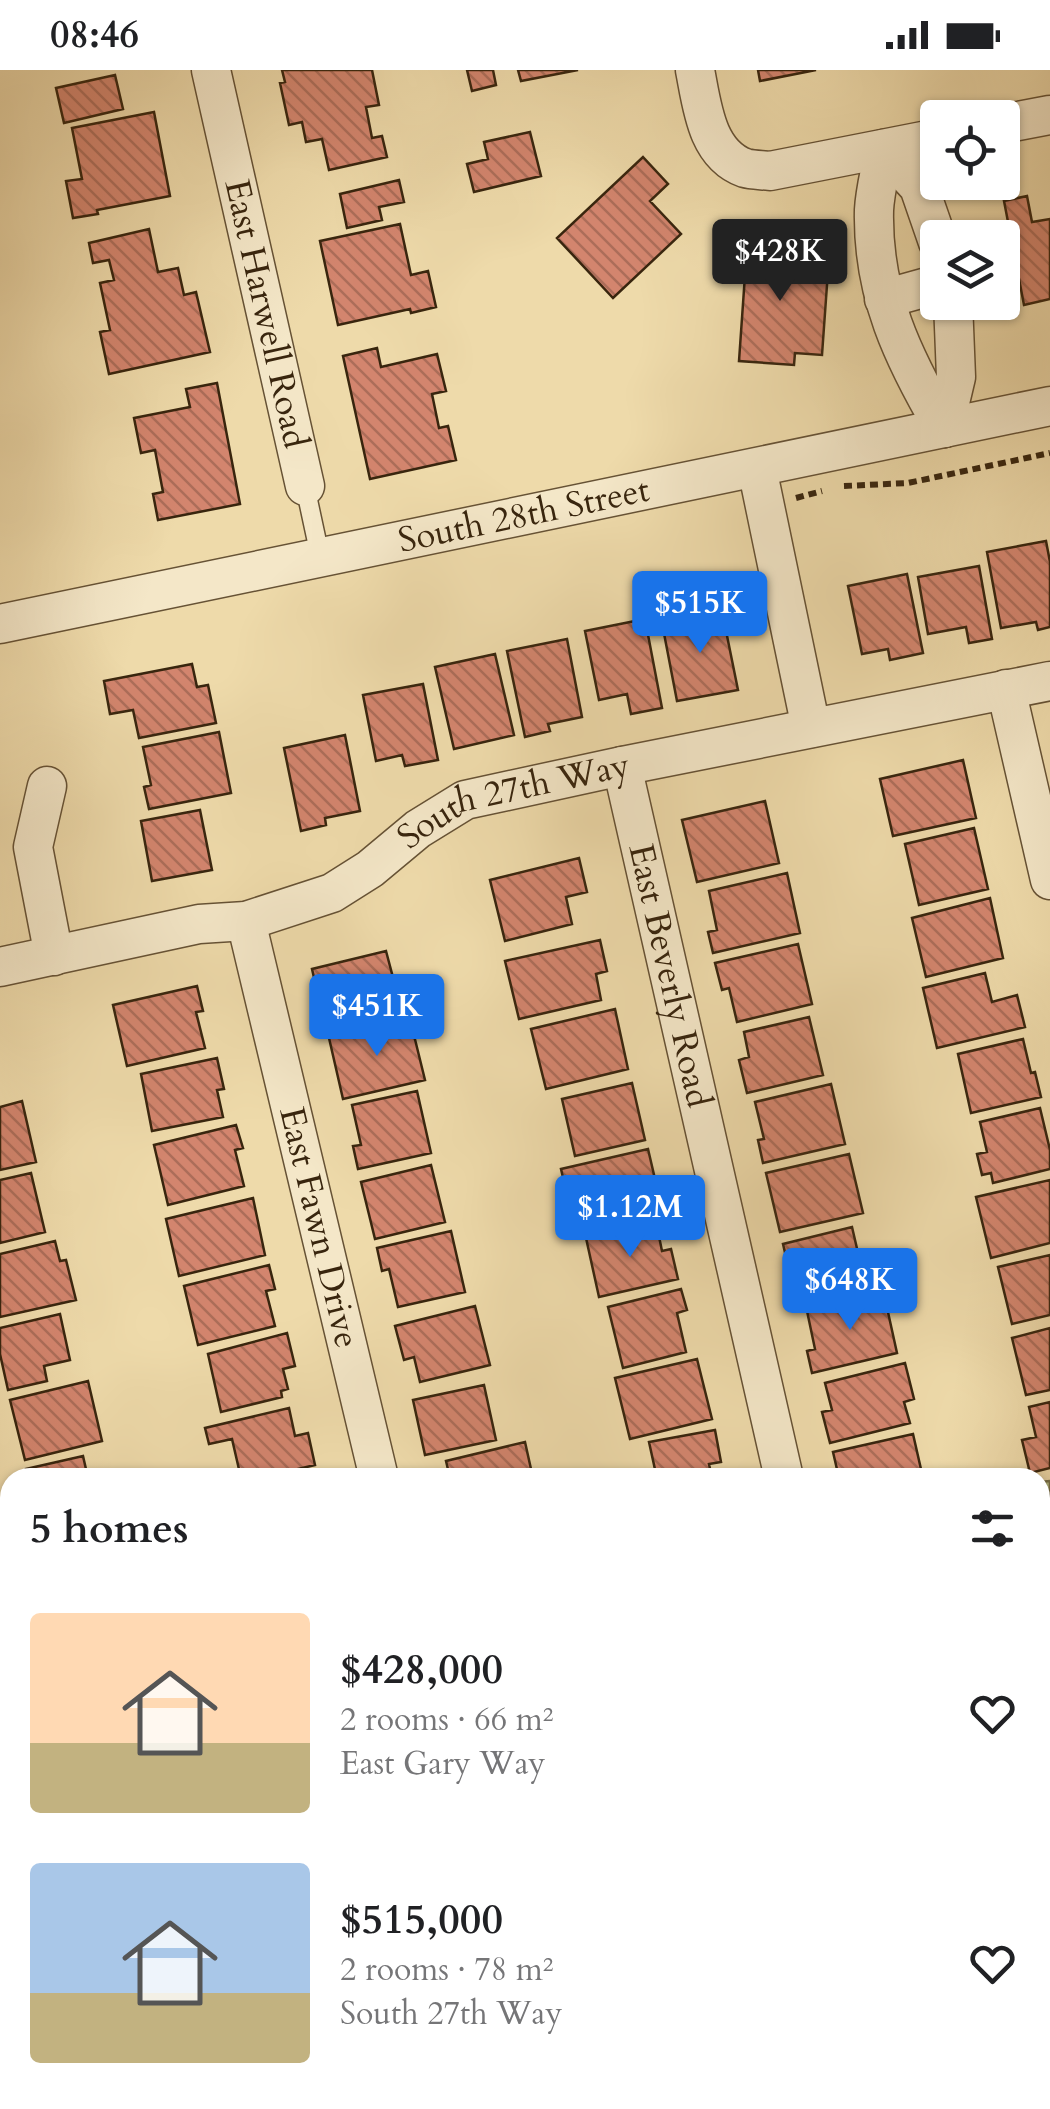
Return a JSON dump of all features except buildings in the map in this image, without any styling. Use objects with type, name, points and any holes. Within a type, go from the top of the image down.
[{"type":"street","name":"East Harwell Road","points":[[211,70],[304,486]]},
{"type":"street","points":[[695,70],[705,118],[716,144],[731,160],[746,168],[770,172],[920,142]]},
{"type":"street","points":[[1020,120],[1050,114]]},
{"type":"street","points":[[884,149],[919,187],[930,220]]},
{"type":"street","points":[[884,149],[874,209],[884,299],[896,339],[944,428]]},
{"type":"street","points":[[884,299],[920,289]]},
{"type":"street","points":[[944,428],[956,377],[954,320]]},
{"type":"street","name":"South 28th Street","points":[[0,624],[320,556],[761,486],[944,428],[1050,406]]},
{"type":"street","points":[[761,486],[811,728]]},
{"type":"street","name":"South 27th Way","points":[[0,967],[199,924],[246,920],[332,893],[370,870],[418,829],[466,800],[1050,680]]},
{"type":"street","points":[[1006,690],[1050,880]]},
{"type":"street","name":"East Beverly Road","points":[[622,766],[782,1468]]},
{"type":"street","points":[[47,786],[33,846],[54,956]]},
{"type":"street","name":"East Fawn Drive","points":[[246,920],[377,1468]]},
{"type":"lane","name":"East Harwell Road","points":[[304,486],[320,556]]},
{"type":"path","points":[[841,486],[908,482],[1050,453]]},
{"type":"path","points":[[761,486],[826,490]]}]
